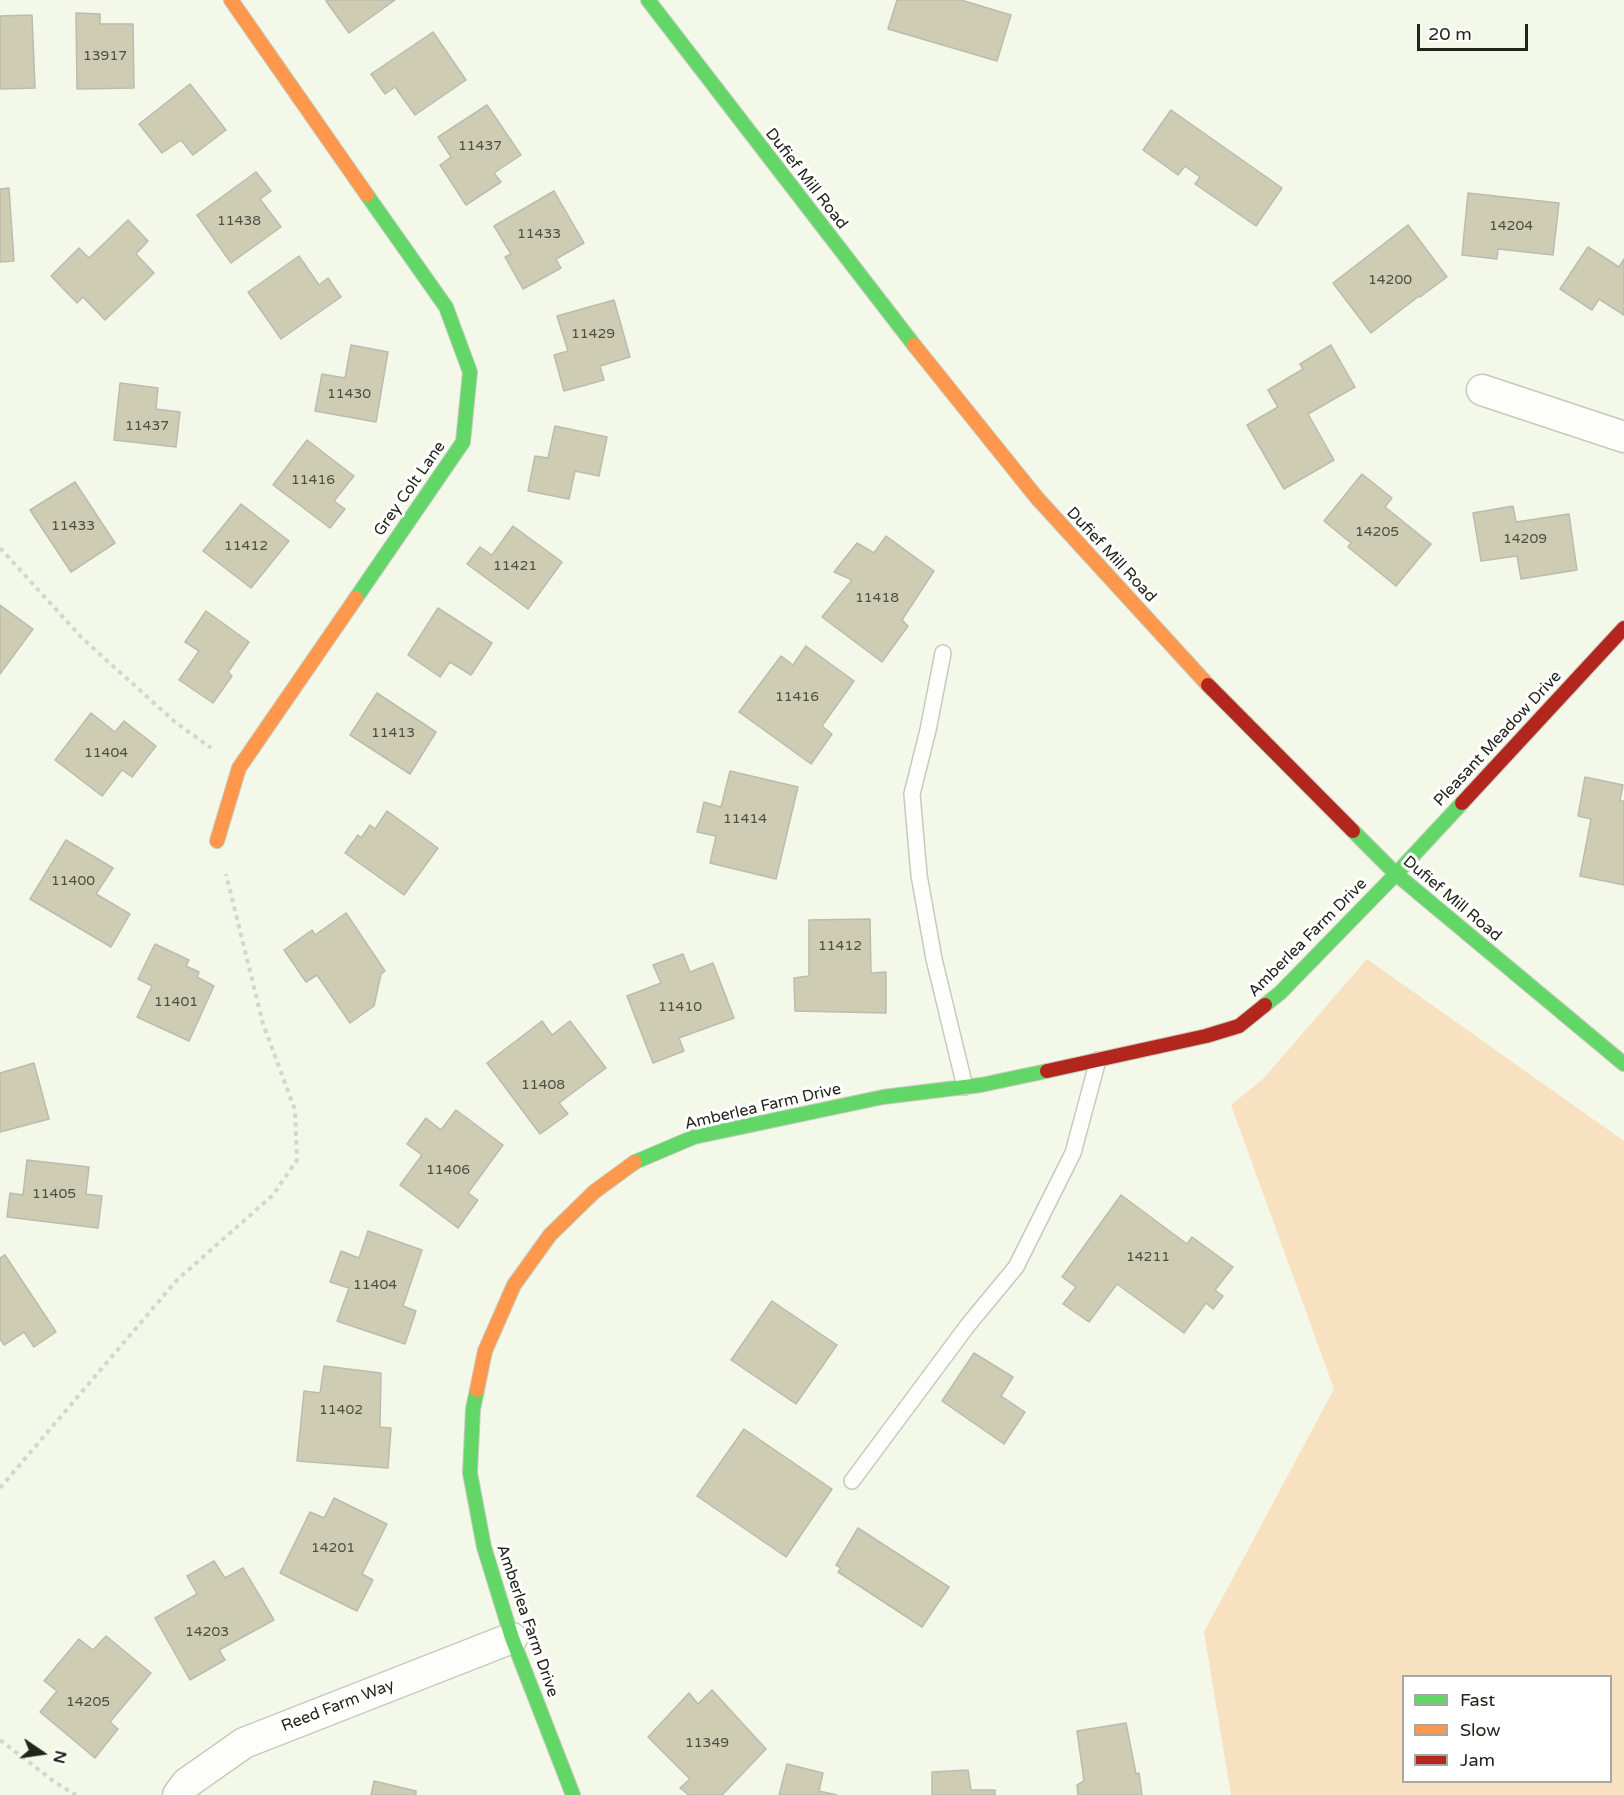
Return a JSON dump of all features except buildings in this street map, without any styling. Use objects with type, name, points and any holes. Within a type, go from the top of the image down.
[{"type":"street","name":"Grey Colt Lane","points":[[217,841],[239,768],[463,442],[470,372],[446,307],[231,0]]},
{"type":"street","name":"Dufief Mill Road","points":[[648,0],[935,372],[1037,498],[1235,714],[1396,874],[1624,1064]]},
{"type":"street","points":[[1482,390],[1624,436]]},
{"type":"street","name":"Pleasant Meadow Drive","points":[[1396,874],[1624,628]]},
{"type":"street","name":"Amberlea Farm Drive","points":[[573,1795],[512,1638],[484,1547],[470,1473],[473,1409],[485,1351],[514,1286],[550,1235],[594,1192],[636,1161],[694,1137],[883,1097],[965,1087],[1098,1060],[1206,1036],[1239,1026],[1280,993],[1396,874]]},
{"type":"street","name":"Reed Farm Way","points":[[178,1795],[187,1783],[244,1743],[512,1638]]},
{"type":"lane","points":[[943,653],[928,730],[912,794],[919,875],[932,949],[965,1087]]},
{"type":"lane","points":[[852,1481],[968,1325],[1016,1267],[1075,1149],[1098,1060]]},
{"type":"path","points":[[0,548],[82,638],[175,722],[239,768]]},
{"type":"path","points":[[0,1488],[177,1280],[273,1195],[297,1160],[295,1110],[263,1024],[217,841]]},
{"type":"path","points":[[0,1740],[56,1783],[76,1795]]},
{"type":"shaded area","points":[[1367,959],[1624,1141],[1624,1795],[1231,1795],[1204,1632],[1334,1389],[1231,1105],[1263,1079]]},
{"type":"traffic: fast","points":[[648,0],[914,345]]},
{"type":"traffic: fast","points":[[356,598],[463,442],[470,372],[446,307],[367,195]]},
{"type":"traffic: fast","points":[[1265,1005],[1280,993],[1462,803]]},
{"type":"traffic: fast","points":[[1353,831],[1396,874],[1624,1064]]},
{"type":"traffic: fast","points":[[635,1162],[694,1137],[883,1097],[981,1085],[1047,1071]]},
{"type":"traffic: fast","points":[[477,1390],[473,1409],[470,1473],[484,1547],[512,1638],[573,1795]]},
{"type":"traffic: slow","points":[[231,0],[367,195]]},
{"type":"traffic: slow","points":[[914,345],[1037,498],[1208,685]]},
{"type":"traffic: slow","points":[[217,841],[239,768],[356,598]]},
{"type":"traffic: slow","points":[[477,1390],[485,1351],[514,1285],[550,1235],[594,1192],[635,1162]]},
{"type":"traffic: jam","points":[[1462,803],[1624,628]]},
{"type":"traffic: jam","points":[[1208,685],[1353,831]]},
{"type":"traffic: jam","points":[[1047,1071],[1206,1036],[1239,1026],[1265,1005]]}]
